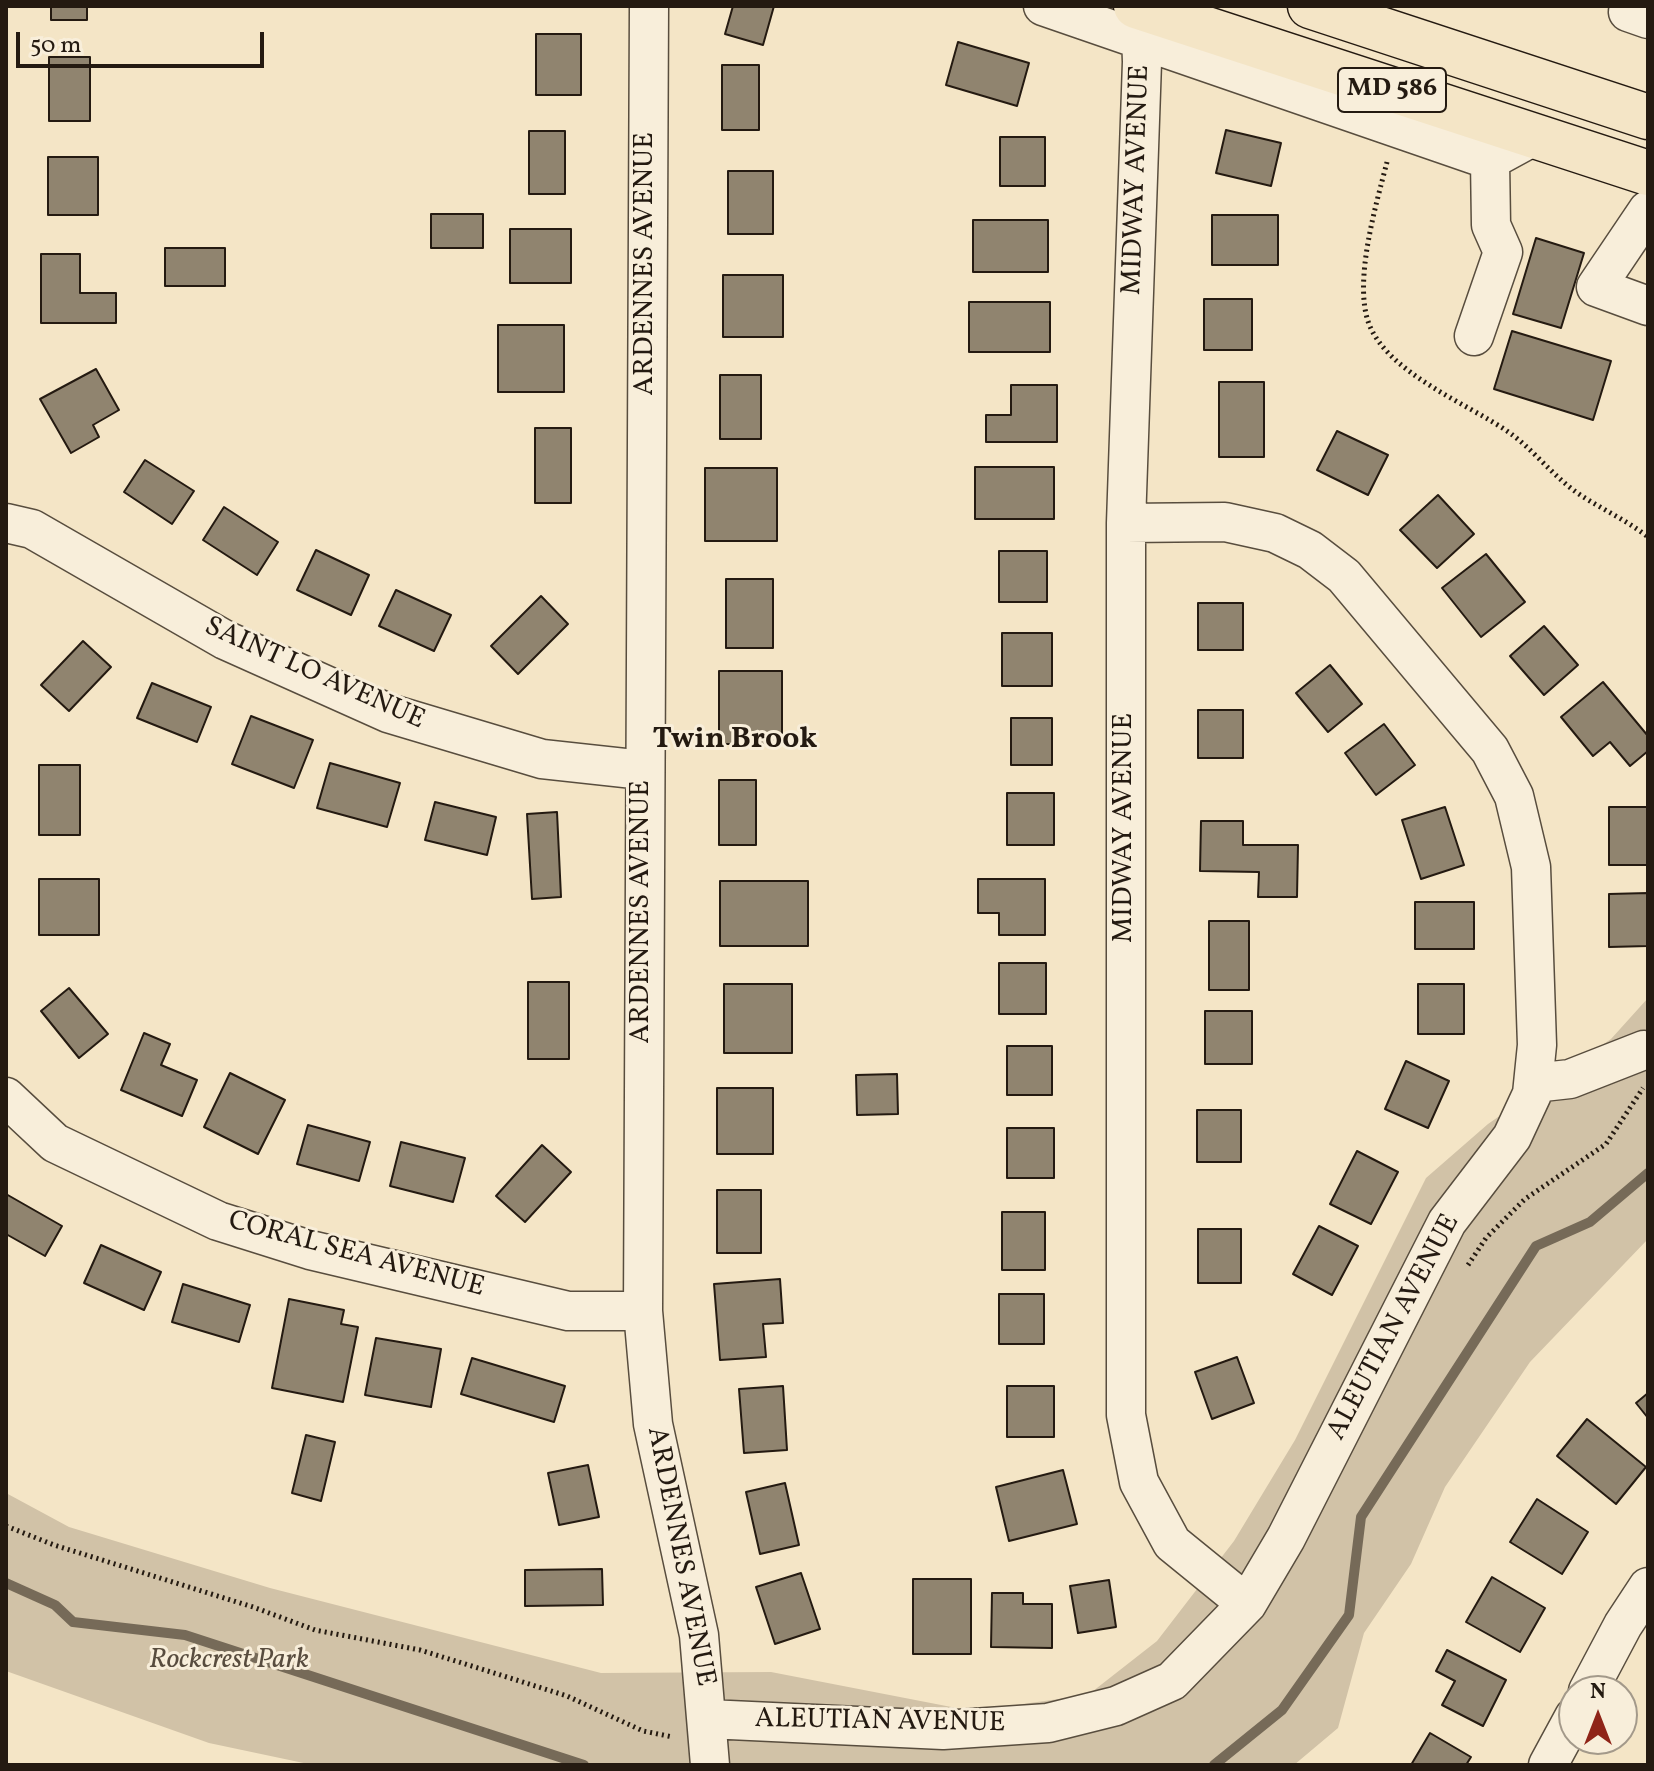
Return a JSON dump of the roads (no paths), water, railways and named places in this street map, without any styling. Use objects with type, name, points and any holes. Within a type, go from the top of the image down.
[{"type":"main road","name":"MD 586","points":[[1310,6],[1648,117]]},
{"type":"main road","name":"MD 586","points":[[1140,14],[1648,173]]},
{"type":"street","name":"ARDENNES AVENUE","points":[[649,6],[643,770],[643,1311],[653,1424],[699,1635],[710,1742]]},
{"type":"street","points":[[1043,6],[1140,14],[1490,160]]},
{"type":"street","points":[[1630,6],[1628,12],[1648,19]]},
{"type":"street","name":"MIDWAY AVENUE","points":[[1140,14],[1126,523],[1126,1415],[1139,1482],[1172,1543],[1247,1604]]},
{"type":"street","points":[[1490,160],[1534,136]]},
{"type":"street","points":[[1474,336],[1503,252],[1491,225],[1490,160]]},
{"type":"street","points":[[1648,210],[1596,287],[1648,306]]},
{"type":"street","name":"ALEUTIAN AVENUE","points":[[710,1742],[1048,1723],[1116,1706],[1172,1681],[1247,1604],[1286,1538],[1447,1222],[1512,1137],[1532,1094],[1537,1045],[1531,867],[1514,796],[1490,750],[1344,576],[1310,550],[1275,533],[1225,522],[1126,523]]},
{"type":"street","name":"SAINT LO AVENUE","points":[[6,523],[32,529],[225,640],[388,713],[542,759],[643,770]]},
{"type":"street","points":[[1534,1083],[1646,1065]]},
{"type":"street","name":"CORAL SEA AVENUE","points":[[6,1097],[55,1143],[218,1221],[310,1250],[568,1311],[643,1311]]},
{"type":"street","points":[[1596,1675],[1648,1587]]},
{"type":"street","points":[[1548,1765],[1558,1747]]},
{"type":"waterway","points":[[1214,1765],[1282,1710],[1349,1615],[1361,1517],[1536,1246],[1590,1222],[1648,1173]]},
{"type":"waterway","points":[[6,1583],[55,1605],[73,1622],[185,1635],[584,1765]]},
{"type":"district","name":"Twin Brook","points":[[735,741]]},
{"type":"park label","name":"Rockcrest Park","points":[[229,1662]]}]
